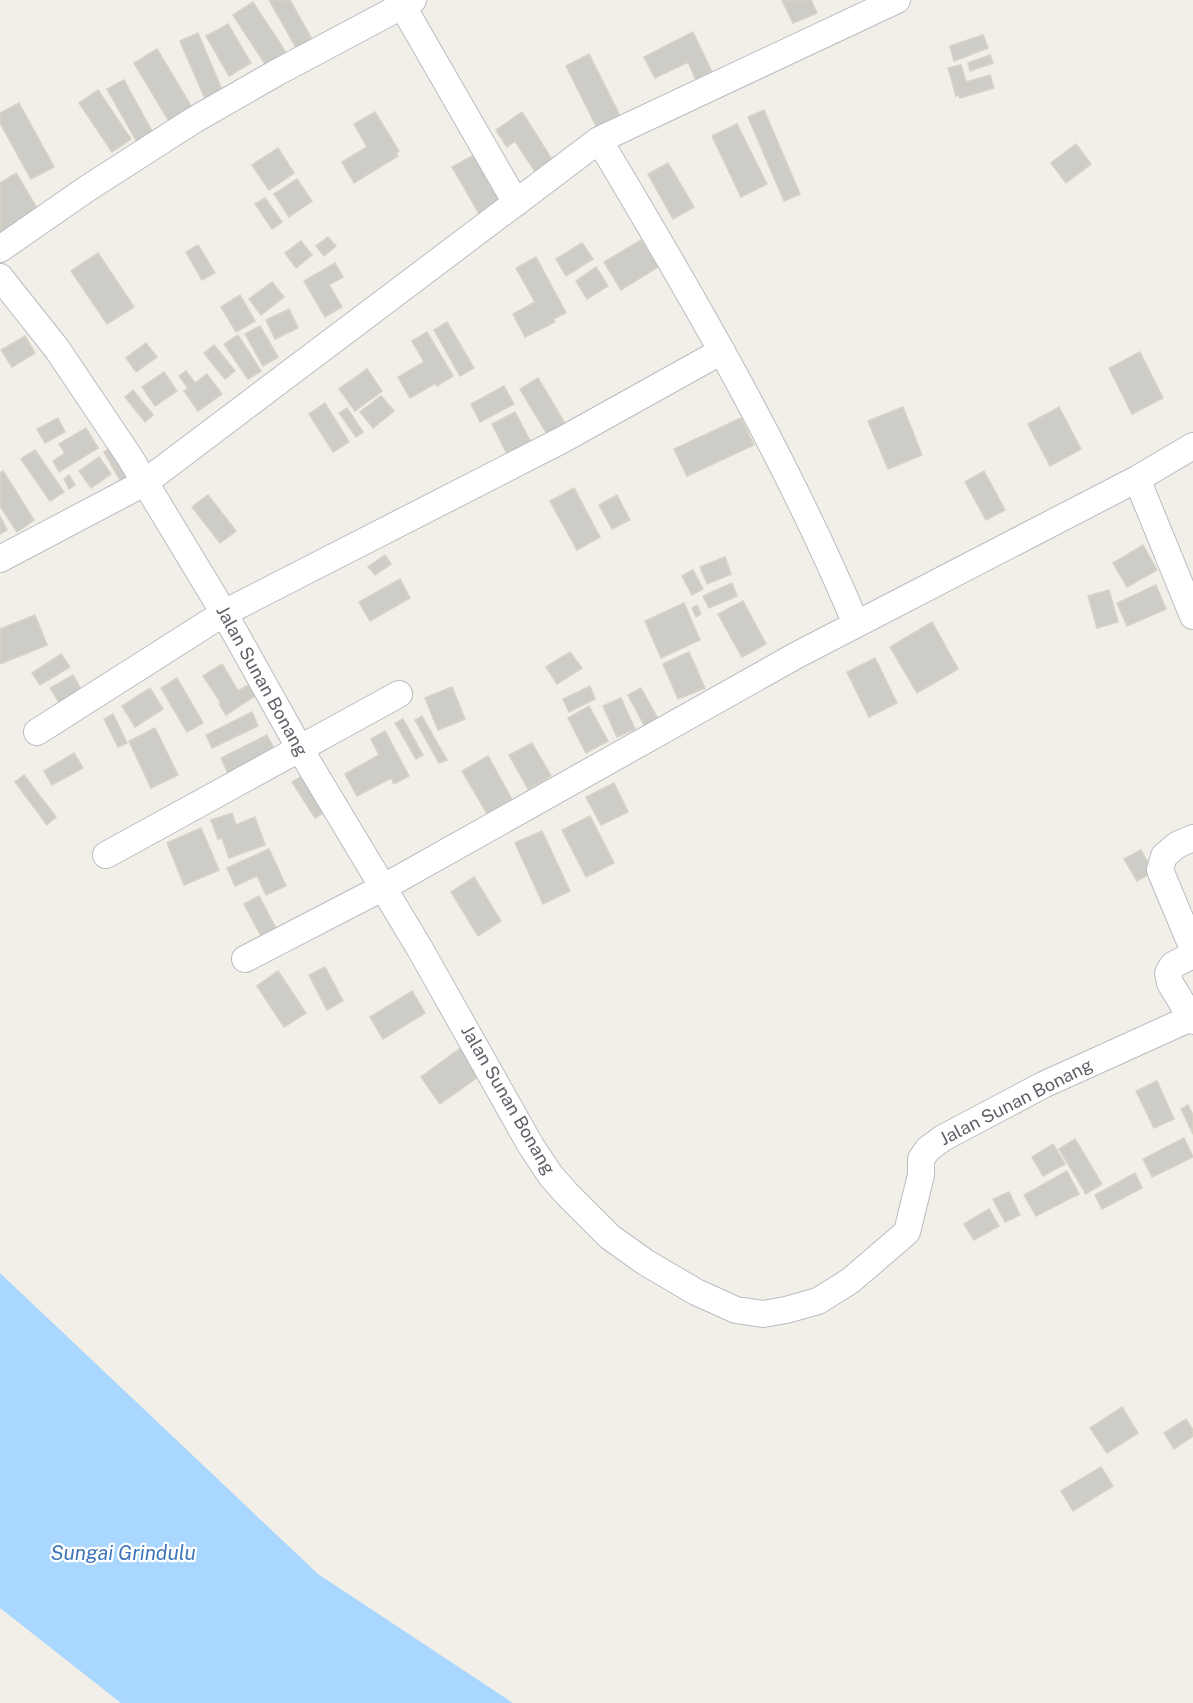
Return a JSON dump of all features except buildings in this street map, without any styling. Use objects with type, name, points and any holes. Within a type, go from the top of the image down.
[{"type":"street","points":[[0,559],[144,483],[599,140],[897,0]]},
{"type":"street","points":[[0,249],[88,188],[194,120],[407,3],[516,203]]},
{"type":"street","points":[[599,140],[660,241],[784,467],[828,557],[856,624]]},
{"type":"street","name":"Jalan Sunan Bonang","points":[[0,277],[57,349],[129,456],[224,613],[300,749],[384,887],[531,1146],[551,1176],[610,1237],[645,1262],[696,1292],[736,1310],[763,1314],[818,1301],[850,1281],[907,1232],[919,1185],[921,1159],[928,1149],[985,1114],[1043,1085],[1192,1019]]},
{"type":"street","points":[[37,732],[224,613],[562,440],[722,351]]},
{"type":"street","points":[[245,959],[384,887],[777,666],[1137,479],[1193,446]]},
{"type":"street","points":[[1137,479],[1193,616]]},
{"type":"street","points":[[106,855],[399,694]]},
{"type":"street","points":[[1193,838],[1177,845],[1164,856],[1160,870],[1193,949]]},
{"type":"street","points":[[1192,1019],[1170,983],[1168,973],[1173,965],[1193,955]]},
{"type":"water","name":"Sungai Grindulu","points":[[0,1273],[318,1574],[513,1703],[121,1703],[0,1608]]}]
